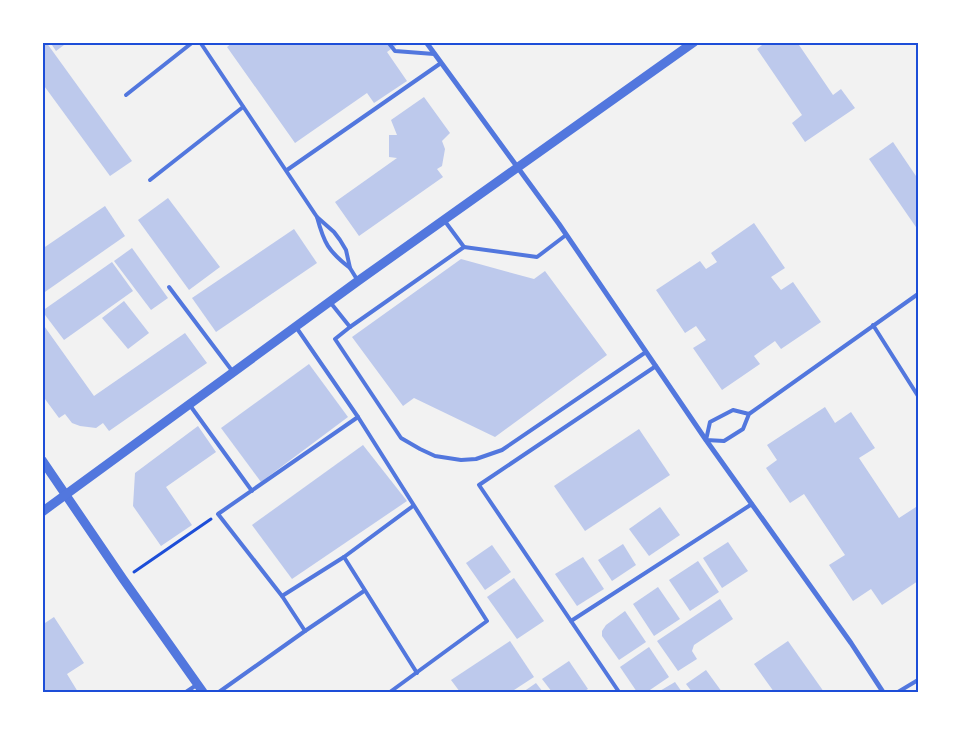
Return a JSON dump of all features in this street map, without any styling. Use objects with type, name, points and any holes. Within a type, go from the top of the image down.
[{"type":"street","points":[[426,42],[566,235],[706,440],[883,692]]},
{"type":"street","points":[[42,512],[358,281],[694,42]]},
{"type":"street","points":[[42,460],[203,692]]},
{"type":"lane","points":[[126,95],[193,42]]},
{"type":"lane","points":[[200,42],[317,217],[340,240],[346,250],[350,268],[358,281]]},
{"type":"lane","points":[[388,42],[395,51],[434,54]]},
{"type":"lane","points":[[287,170],[441,63]]},
{"type":"lane","points":[[150,180],[244,107]]},
{"type":"lane","points":[[317,217],[323,239],[334,256],[350,268]]},
{"type":"lane","points":[[444,220],[464,247]]},
{"type":"lane","points":[[566,235],[538,257],[464,247],[335,338],[401,438],[436,456],[461,460],[476,459],[502,450],[646,352]]},
{"type":"lane","points":[[169,287],[233,372]]},
{"type":"lane","points":[[749,414],[733,410],[710,422],[706,440],[724,441],[744,430],[749,414],[918,294]]},
{"type":"lane","points":[[330,302],[350,327]]},
{"type":"lane","points":[[873,325],[918,396]]},
{"type":"lane","points":[[296,327],[358,417],[487,621],[390,692]]},
{"type":"lane","points":[[619,692],[479,485],[656,366]]},
{"type":"lane","points":[[189,403],[252,491]]},
{"type":"lane","points":[[305,631],[282,596],[218,514],[358,417]]},
{"type":"lane","points":[[571,621],[752,504]]},
{"type":"lane","points":[[282,596],[344,557],[413,506]]},
{"type":"lane","points":[[344,557],[418,673]]},
{"type":"lane","points":[[219,692],[364,591]]},
{"type":"lane","points":[[898,692],[918,680]]},
{"type":"lane","points":[[186,692],[198,684]]},
{"type":"path","points":[[123,579],[218,514]]},
{"type":"building","points":[[42,42],[46,42],[132,161],[110,176],[42,83]]},
{"type":"building","points":[[50,42],[68,42],[56,51]]},
{"type":"building","points":[[233,42],[401,42],[387,52],[407,81],[374,103],[367,93],[295,143],[227,47]]},
{"type":"building","points":[[766,42],[797,42],[833,95],[841,89],[855,108],[805,142],[792,123],[802,115],[757,49]]},
{"type":"building","points":[[424,97],[450,133],[442,141],[445,149],[442,166],[437,169],[443,177],[359,236],[335,202],[397,158],[389,157],[389,135],[397,135],[391,120]]},
{"type":"building","points":[[893,142],[918,179],[918,230],[869,159]]},
{"type":"building","points":[[168,198],[220,267],[189,290],[138,220]]},
{"type":"building","points":[[105,206],[125,236],[42,294],[42,249]]},
{"type":"building","points":[[754,223],[785,268],[771,277],[781,290],[793,282],[821,322],[781,349],[775,341],[754,356],[760,364],[722,390],[693,348],[706,340],[696,326],[685,333],[656,290],[700,261],[706,269],[717,262],[711,253]]},
{"type":"building","points":[[294,229],[317,263],[216,332],[192,298]]},
{"type":"building","points":[[132,248],[168,298],[151,310],[114,261]]},
{"type":"building","points":[[461,259],[534,279],[545,271],[607,355],[495,437],[414,398],[403,406],[352,337]]},
{"type":"building","points":[[112,262],[133,291],[64,340],[42,311]]},
{"type":"building","points":[[124,301],[149,333],[128,349],[102,318]]},
{"type":"building","points":[[42,323],[94,396],[185,333],[207,363],[109,431],[103,423],[96,428],[80,426],[72,423],[65,414],[59,418],[42,395]]},
{"type":"building","points":[[309,364],[348,417],[261,482],[221,428]]},
{"type":"building","points":[[825,407],[835,423],[851,412],[875,448],[859,458],[899,518],[916,507],[918,511],[918,581],[882,605],[871,589],[853,601],[829,565],[845,555],[804,494],[790,503],[766,468],[777,460],[767,445]]},
{"type":"building","points":[[198,426],[216,452],[166,487],[192,525],[161,546],[133,506],[135,473]]},
{"type":"building","points":[[639,429],[670,475],[585,531],[554,486]]},
{"type":"building","points":[[363,445],[407,501],[292,579],[252,525]]},
{"type":"building","points":[[660,507],[680,535],[649,556],[629,529]]},
{"type":"building","points":[[728,542],[748,571],[722,588],[703,558]]},
{"type":"building","points":[[623,544],[636,565],[612,581],[598,560]]},
{"type":"building","points":[[492,545],[511,572],[485,590],[466,563]]},
{"type":"building","points":[[583,557],[604,589],[577,606],[555,574]]},
{"type":"building","points":[[698,561],[719,592],[690,611],[669,580]]},
{"type":"building","points":[[514,578],[544,621],[517,639],[487,597]]},
{"type":"building","points":[[658,587],[680,619],[654,636],[633,604]]},
{"type":"building","points":[[720,599],[733,619],[694,645],[692,651],[697,659],[678,671],[657,641]]},
{"type":"building","points":[[625,611],[646,642],[619,660],[602,636],[602,631],[606,625]]},
{"type":"building","points":[[54,617],[84,663],[67,674],[78,692],[42,692],[42,625]]},
{"type":"building","points":[[510,641],[534,677],[511,692],[460,692],[451,680]]},
{"type":"building","points":[[788,641],[824,692],[774,692],[754,664]]},
{"type":"building","points":[[649,647],[669,677],[647,692],[637,692],[620,667]]},
{"type":"building","points":[[569,661],[588,689],[583,692],[552,692],[542,679]]},
{"type":"building","points":[[706,670],[722,692],[692,692],[686,684]]},
{"type":"building","points":[[675,682],[682,692],[658,692]]},
{"type":"building","points":[[536,683],[543,692],[523,692]]}]
